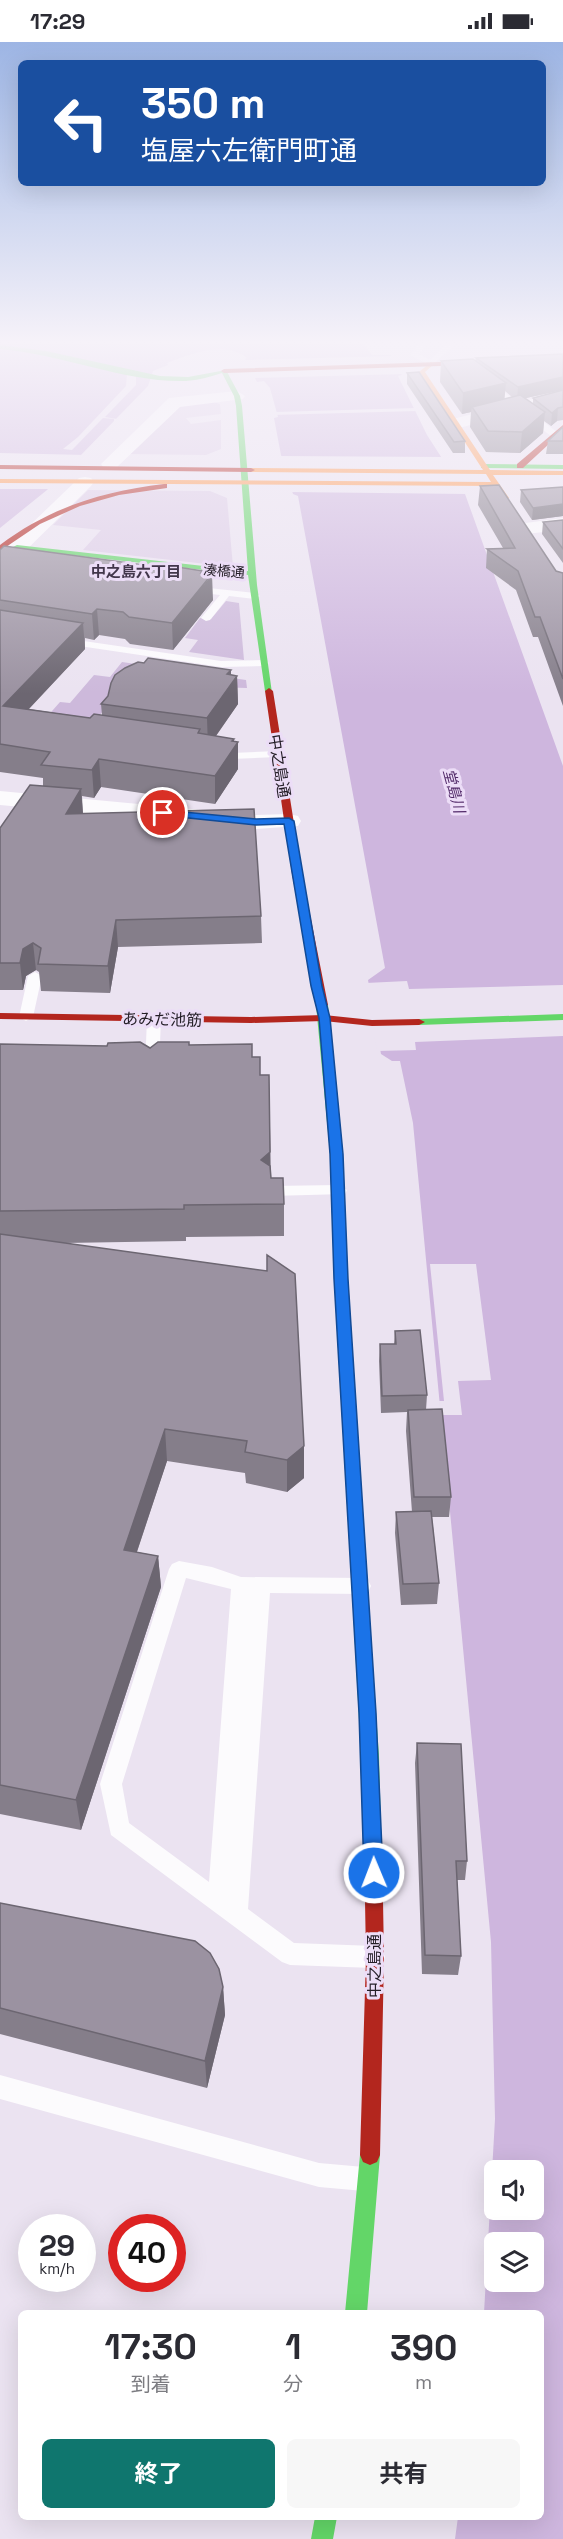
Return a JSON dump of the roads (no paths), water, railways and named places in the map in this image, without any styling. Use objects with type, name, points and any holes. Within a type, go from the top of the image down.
[{"type":"main road","points":[[137,461],[251,466]]},
{"type":"main road","name":"中之島通","points":[[250,461],[251,466],[244,482],[252,573],[277,754],[324,1018],[339,1190],[341,1279],[370,1756],[375,1957],[372,2114],[356,2310]]},
{"type":"main road","points":[[480,461],[523,524]]},
{"type":"main road","points":[[520,466],[527,461]]},
{"type":"main road","points":[[0,462],[84,472],[244,482],[469,484],[563,482]]},
{"type":"main road","points":[[0,481],[64,482],[84,472],[110,464],[563,473]]},
{"type":"main road","points":[[0,467],[275,465],[563,467]]},
{"type":"main road","points":[[0,474],[563,482]]},
{"type":"main road","points":[[6,558],[21,531],[56,510],[82,500],[129,490],[184,485],[450,479]]},
{"type":"main road","name":"湊橋通","points":[[6,558],[252,573]]},
{"type":"main road","name":"あみだ池筋","points":[[324,1018],[370,1007]]},
{"type":"main road","name":"あみだ池筋","points":[[0,1016],[251,1020],[324,1018],[373,1023],[563,1017]]},
{"type":"main road","points":[[322,2539],[325,2520]]},
{"type":"street","points":[[110,464],[114,461]]},
{"type":"street","points":[[6,558],[84,472]]},
{"type":"street","points":[[523,524],[563,524]]},
{"type":"street","points":[[0,798],[256,822],[289,821]]},
{"type":"lane","points":[[181,587],[255,596]]},
{"type":"lane","points":[[206,618],[226,594]]},
{"type":"lane","points":[[55,639],[221,664],[264,663]]},
{"type":"lane","points":[[207,752],[231,756],[277,754]]},
{"type":"lane","points":[[27,1017],[35,976]]},
{"type":"lane","points":[[151,1074],[154,1019]]},
{"type":"lane","points":[[271,1191],[339,1190]]},
{"type":"lane","points":[[361,1586],[251,1585],[179,1569],[111,1784],[119,1828],[290,1954],[375,1957]]},
{"type":"lane","points":[[227,1909],[251,1585]]},
{"type":"lane","points":[[0,2087],[319,2175],[368,2180]]},
{"type":"water","points":[[0,461],[76,461],[47,490],[0,528]]},
{"type":"water","name":"堂島川","points":[[283,461],[443,461],[465,494],[563,766],[563,2539],[455,2539],[458,2520],[544,2520],[544,2310],[484,2310],[485,2292],[544,2292],[544,2232],[489,2232],[489,2220],[544,2220],[544,2160],[493,2160],[495,2119],[491,1942],[413,1123],[400,1061],[392,1061],[381,1054],[368,980],[385,968],[298,496],[293,494]]},
{"type":"district","name":"中之島六丁目","points":[[136,572]]}]
